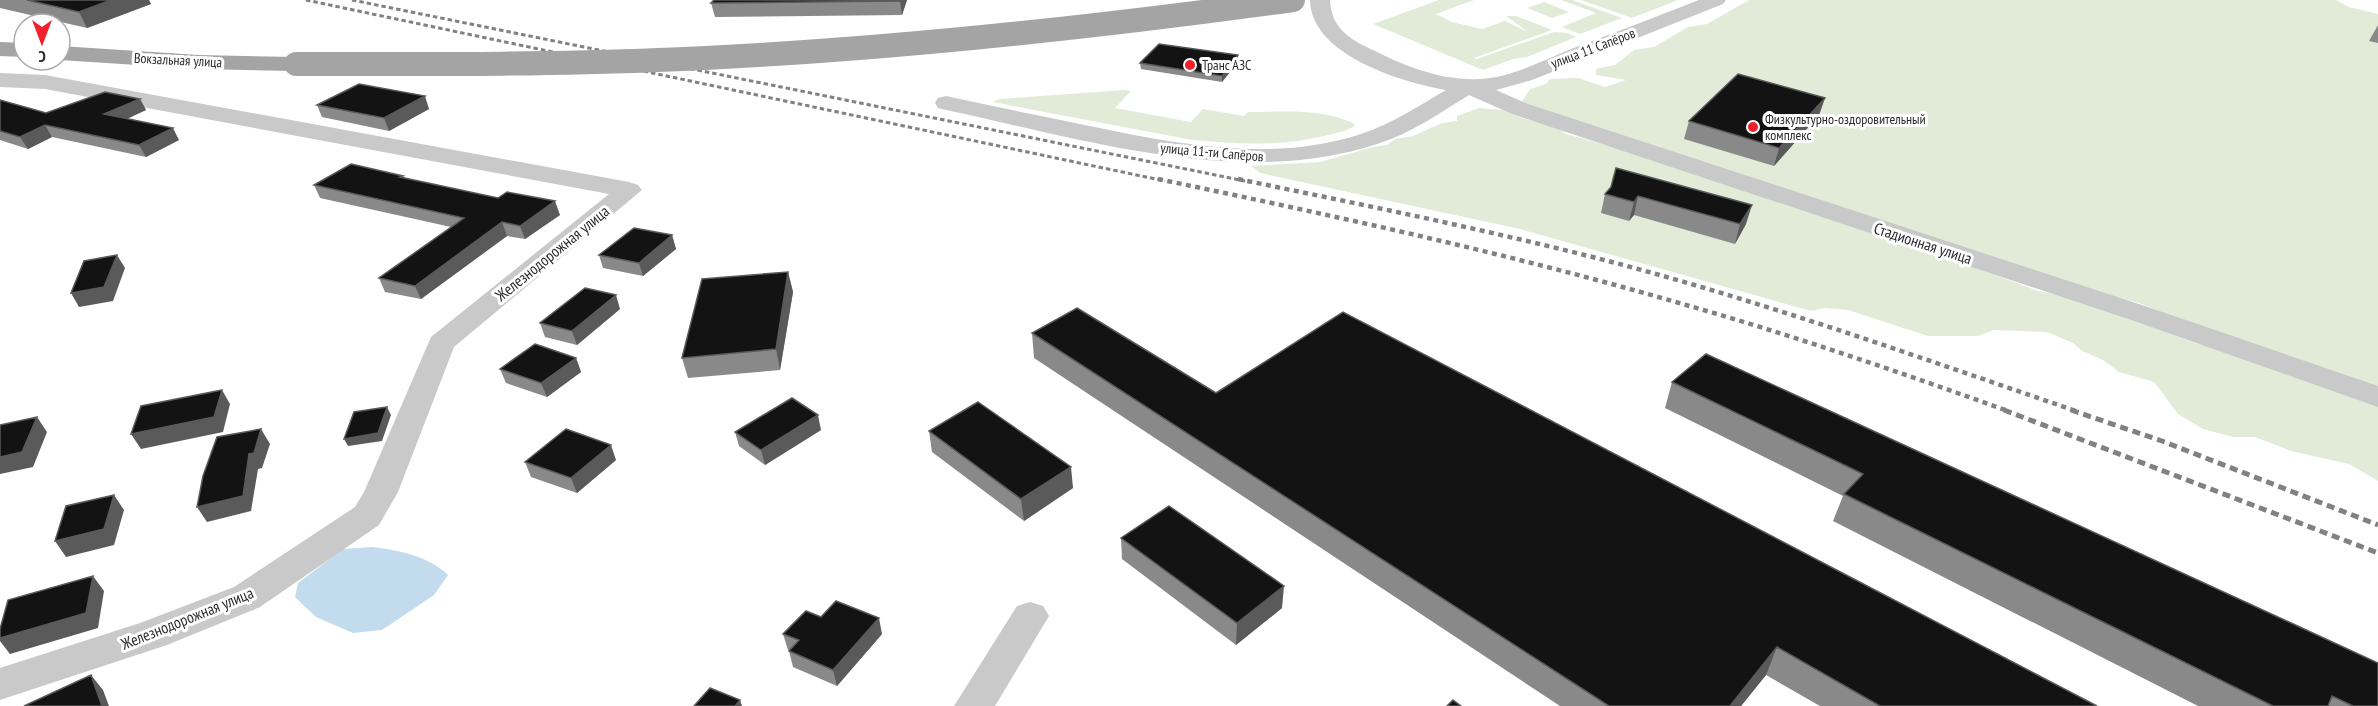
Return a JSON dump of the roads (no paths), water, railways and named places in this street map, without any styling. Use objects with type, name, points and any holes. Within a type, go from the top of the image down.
[{"type":"main road","name":"Вокзальная улица","points":[[72,54],[199,62],[296,64],[518,63],[786,53],[924,44],[1076,28],[1293,0]]},
{"type":"street","points":[[1320,0],[1319,9],[1323,23],[1334,37],[1353,49],[1420,76],[1446,84],[1468,87]]},
{"type":"street","name":"улица 11 Сапёров","points":[[1468,87],[1507,82],[1716,0]]},
{"type":"street","name":"Железнодорожная улица","points":[[0,80],[45,82],[629,190],[441,343],[381,492],[367,516],[247,597],[153,634],[0,684]]},
{"type":"street","name":"улица 11-ти Сапёров","points":[[946,103],[1161,149],[1209,155],[1269,158],[1329,150],[1370,140],[1468,87]]},
{"type":"street","name":"Стадионная улица","points":[[1468,87],[1520,109],[2141,315],[2378,397]]},
{"type":"street","points":[[974,706],[1030,616]]},
{"type":"water","points":[[371,547],[412,555],[440,568],[448,575],[434,595],[382,630],[353,633],[316,617],[295,597],[298,583],[343,549]]},
{"type":"railway","points":[[306,0],[1165,181]]},
{"type":"railway","points":[[352,0],[1245,181]]},
{"type":"railway","points":[[1158,179],[1423,237],[1621,286],[1808,342],[2008,411]]},
{"type":"railway","points":[[1238,179],[1384,209],[1627,266],[1797,316],[2076,411]]},
{"type":"railway","points":[[2004,410],[2378,553]]},
{"type":"railway","points":[[2071,410],[2162,441],[2378,525]]},
{"type":"place","name":"Транс АЗС","points":[[1190,65]]},
{"type":"place","name":"Физкультурно-оздоровительный комплекс","points":[[1753,127]]}]
